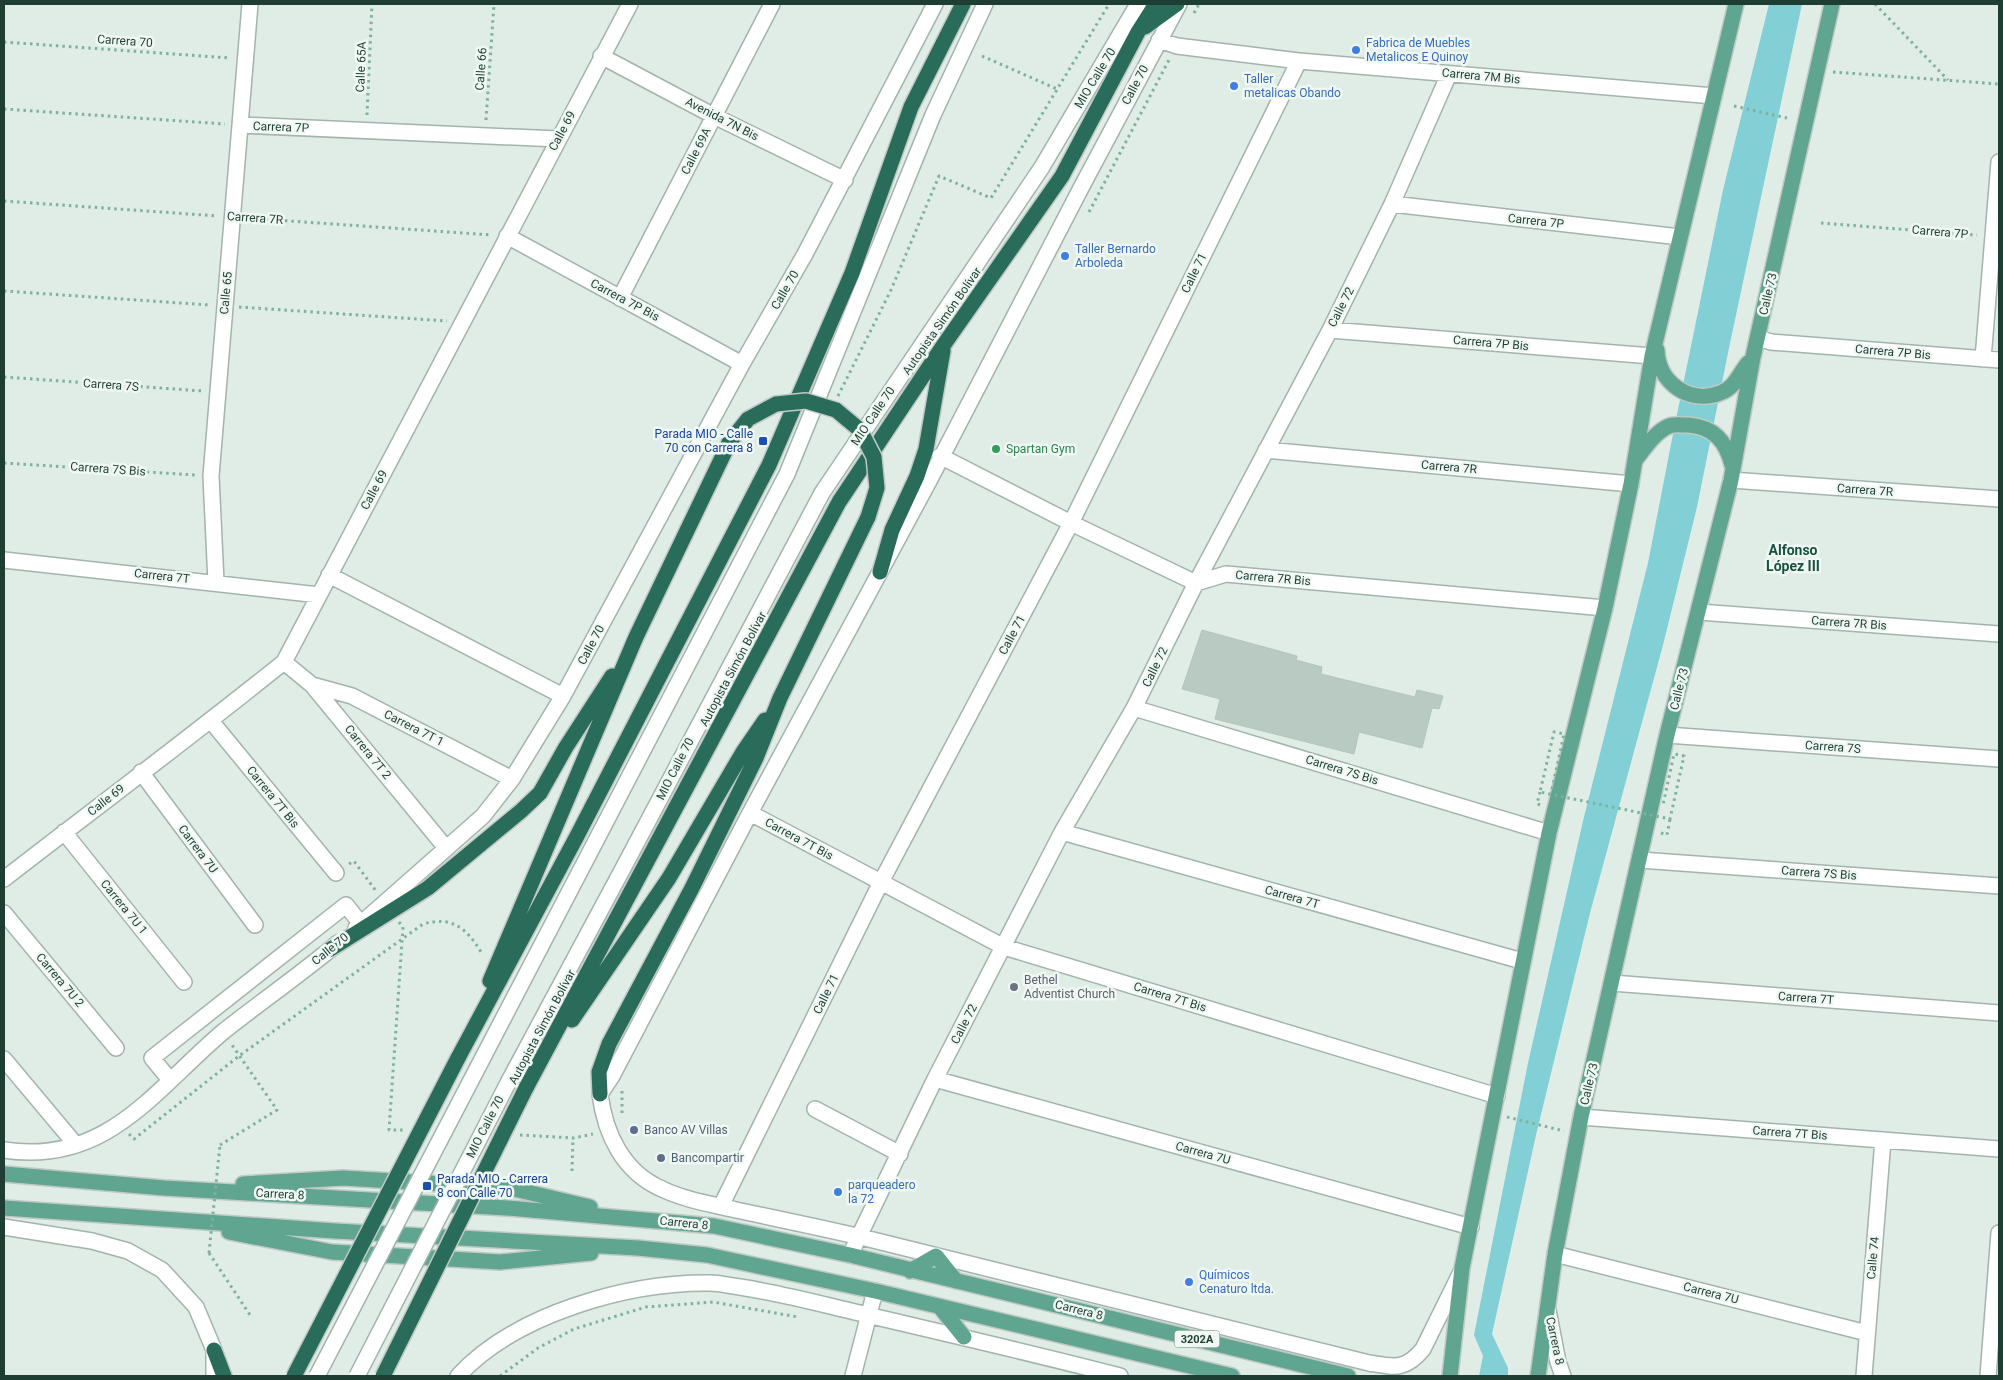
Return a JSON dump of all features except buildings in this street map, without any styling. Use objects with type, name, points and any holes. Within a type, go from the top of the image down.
[{"type":"highway","points":[[294,1376],[458,1058],[577,836],[769,464],[852,273],[911,108],[963,4]]},
{"type":"highway","name":"Autopista Simón Bolívar","points":[[382,1376],[526,1088],[839,502],[945,343],[1062,176],[1138,32],[1156,4]]},
{"type":"highway","points":[[1138,32],[1178,4]]},
{"type":"highway","points":[[880,572],[892,530],[917,476],[926,449],[945,343]]},
{"type":"highway","points":[[458,1058],[520,906],[636,637],[729,443],[748,419],[776,404],[806,401],[836,410],[860,430],[874,457],[877,488],[868,517],[780,698],[756,758],[696,880],[609,1044],[599,1072],[600,1094]]},
{"type":"highway","points":[[329,950],[428,888],[499,831],[540,793],[566,747],[636,637]]},
{"type":"highway","points":[[526,1088],[669,878],[743,752],[780,698]]},
{"type":"highway","points":[[214,1350],[224,1376]]},
{"type":"main road","points":[[1450,1376],[1462,1268],[1522,962],[1549,833],[1605,608],[1656,361],[1657,339],[1736,4]]},
{"type":"main road","name":"Calle 73","points":[[1538,1376],[1555,1254],[1581,1117],[1667,735],[1732,474],[1752,357],[1758,338],[1832,4]]},
{"type":"main road","points":[[1656,361],[1667,380],[1675,388],[1695,395],[1708,396],[1720,394],[1736,381],[1752,357]]},
{"type":"main road","points":[[1635,460],[1658,434],[1669,426],[1698,426],[1715,433],[1726,446],[1732,474]]},
{"type":"main road","points":[[4,1162],[9,1174]]},
{"type":"main road","name":"Carrera 8","points":[[9,1174],[164,1188],[343,1178],[510,1188],[637,1218],[714,1226],[850,1255],[1348,1376]]},
{"type":"main road","points":[[4,1208],[164,1220],[638,1248],[708,1255],[940,1307],[964,1337]]},
{"type":"main road","points":[[164,1220],[332,1252],[500,1262],[638,1248]]},
{"type":"main road","points":[[910,1270],[936,1256],[956,1281]]},
{"type":"main road","name":"3202A","points":[[940,1307],[1232,1376]]},
{"type":"street","name":"Calle 65","points":[[216,582],[211,476],[250,4]]},
{"type":"street","name":"Calle 69","points":[[4,879],[141,772],[211,721],[284,662],[630,4]]},
{"type":"street","name":"Calle 69A","points":[[620,298],[772,4]]},
{"type":"street","name":"Calle 70","points":[[76,1145],[110,1131],[140,1110],[223,1032],[361,924],[483,816],[512,779],[563,696],[742,364],[845,180],[935,4]]},
{"type":"street","points":[[317,1376],[787,474],[933,115],[985,4]]},
{"type":"street","name":"MIO Calle 70","points":[[357,1376],[509,1080],[624,868],[822,493],[1042,167],[1138,4]]},
{"type":"street","name":"Calle 70","points":[[600,1094],[617,1067],[750,813],[880,572],[1178,4]]},
{"type":"street","name":"Carrera 7M Bis","points":[[1159,40],[1177,46],[1299,61],[1714,96]]},
{"type":"street","name":"Avenida 7N Bis","points":[[601,56],[714,116],[845,180]]},
{"type":"street","name":"Calle 71","points":[[721,1206],[882,882],[1071,523],[1299,61]]},
{"type":"street","name":"Calle 72","points":[[850,1255],[935,1079],[1062,832],[1134,708],[1196,583],[1330,330],[1392,204],[1449,74]]},
{"type":"street","name":"Carrera 7P","points":[[240,125],[558,139]]},
{"type":"street","points":[[1983,359],[1996,237],[1999,162]]},
{"type":"street","name":"Carrera 7P","points":[[1392,204],[1680,237]]},
{"type":"street","name":"Carrera 7P Bis","points":[[507,236],[742,364]]},
{"type":"street","name":"Carrera 7P Bis","points":[[1330,330],[1656,361]]},
{"type":"street","name":"Carrera 7P Bis","points":[[1758,338],[1771,342],[1999,360]]},
{"type":"street","name":"Carrera 7R","points":[[1266,450],[1631,484]]},
{"type":"street","points":[[940,456],[1071,523],[1196,583]]},
{"type":"street","name":"Carrera 7R","points":[[1732,474],[1999,499]]},
{"type":"street","name":"Carrera 7T","points":[[4,560],[216,582],[319,595]]},
{"type":"street","name":"Carrera 7R Bis","points":[[1196,583],[1226,574],[1605,608]]},
{"type":"street","points":[[329,575],[563,696]]},
{"type":"street","name":"Carrera 7R Bis","points":[[1699,612],[1999,634]]},
{"type":"street","name":"Carrera 7T 2","points":[[284,662],[312,685],[446,848]]},
{"type":"street","name":"Carrera 7T 1","points":[[312,685],[352,696],[512,779]]},
{"type":"street","name":"Carrera 7S Bis","points":[[1134,708],[1549,833]]},
{"type":"street","name":"Carrera 7T Bis","points":[[211,721],[336,873]]},
{"type":"street","name":"Carrera 7S","points":[[1667,735],[1999,759]]},
{"type":"street","name":"Carrera 7U","points":[[141,772],[255,925]]},
{"type":"street","name":"Carrera 7T Bis","points":[[750,813],[1004,947],[1497,1096]]},
{"type":"street","name":"Carrera 7U 1","points":[[64,832],[184,982]]},
{"type":"street","name":"Carrera 7T","points":[[1062,832],[1522,962]]},
{"type":"street","name":"Carrera 7S Bis","points":[[1640,860],[1999,886]]},
{"type":"street","points":[[170,1080],[152,1058],[346,905],[361,924]]},
{"type":"street","name":"Carrera 7U 2","points":[[4,913],[116,1048]]},
{"type":"street","points":[[284,954],[304,970]]},
{"type":"street","name":"Carrera 7T","points":[[1612,983],[1999,1013]]},
{"type":"street","points":[[234,993],[250,1011]]},
{"type":"street","points":[[4,1059],[76,1145]]},
{"type":"street","name":"Carrera 7U","points":[[935,1079],[1471,1227]]},
{"type":"street","name":"Carrera 8","points":[[600,1094],[602,1114],[615,1146],[635,1171],[661,1189],[721,1206],[858,1237],[1369,1363],[1401,1366],[1416,1358],[1423,1349],[1462,1268]]},
{"type":"street","points":[[815,1109],[900,1154]]},
{"type":"street","name":"Carrera 7T Bis","points":[[1581,1117],[1999,1149]]},
{"type":"street","name":"Calle 74","points":[[1864,1376],[1883,1140]]},
{"type":"street","points":[[4,1150],[32,1152],[76,1145]]},
{"type":"street","points":[[4,1227],[92,1241],[128,1250],[162,1270],[196,1307],[214,1350],[214,1376]]},
{"type":"street","points":[[1988,1376],[1999,1233]]},
{"type":"street","name":"Carrera 7U","points":[[1555,1254],[1867,1333]]},
{"type":"street","points":[[458,1376],[472,1360],[506,1338],[568,1307],[660,1286],[712,1283],[763,1290],[1120,1376]]},
{"type":"street","points":[[853,1376],[875,1291]]},
{"type":"street","name":"Carrera 8","points":[[1548,1306],[1558,1362],[1563,1376]]},
{"type":"street","points":[[1369,1363],[1400,1376]]},
{"type":"path","name":"Calle 65A","points":[[367,131],[372,4]]},
{"type":"path","name":"Calle 66","points":[[485,136],[494,4]]},
{"type":"path","points":[[939,176],[992,198],[1109,4]]},
{"type":"path","points":[[1875,4],[1948,80]]},
{"type":"path","name":"Carrera 70","points":[[4,42],[246,59]]},
{"type":"path","points":[[982,56],[1057,89]]},
{"type":"path","points":[[1833,72],[1999,84]]},
{"type":"path","points":[[1734,106],[1787,118]]},
{"type":"path","name":"Carrera 7P","points":[[4,109],[240,125]]},
{"type":"path","name":"Carrera 7R","points":[[4,201],[507,236]]},
{"type":"path","name":"Carrera 7P","points":[[1821,223],[1996,237]]},
{"type":"path","name":"Carrera 7S","points":[[4,377],[218,392]]},
{"type":"path","name":"Carrera 7S Bis","points":[[4,462],[211,476]]},
{"type":"path","points":[[1552,789],[1564,734],[1554,732],[1540,792],[1670,819],[1684,756],[1674,754],[1663,805]]},
{"type":"path","points":[[336,873],[354,861],[385,903]]},
{"type":"path","points":[[120,1124],[134,1139],[239,1056],[422,924],[436,920],[454,923],[466,932],[481,952]]},
{"type":"path","points":[[223,1032],[277,1110],[220,1144],[209,1253],[252,1318]]},
{"type":"path","points":[[1507,1117],[1552,1128]]},
{"type":"path","points":[[572,1171],[573,1138]]},
{"type":"path","points":[[500,1376],[538,1348],[574,1329],[646,1307],[713,1302],[802,1317]]},
{"type":"water","points":[[1769,4],[1802,4],[1697,507],[1663,645],[1590,913],[1536,1135],[1492,1334],[1508,1368],[1508,1376],[1479,1376],[1483,1356],[1474,1335],[1528,1063],[1583,821],[1648,563],[1723,190]]},
{"type":"place","name":"Fabrica de Muebles Metalicos E Quinoy","points":[[1356,50]]},
{"type":"place","name":"Taller metalicas Obando","points":[[1234,86]]},
{"type":"place","name":"Taller Bernardo Arboleda","points":[[1065,256]]},
{"type":"place","name":"Parada MIO - Calle 70 con Carrera 8","points":[[763,441]]},
{"type":"place","name":"Spartan Gym","points":[[996,449]]},
{"type":"place","name":"Bethel Adventist Church","points":[[1014,987]]},
{"type":"place","name":"Banco AV Villas","points":[[634,1130]]},
{"type":"place","name":"Bancompartir","points":[[661,1158]]},
{"type":"place","name":"Parada MIO - Carrera 8 con Calle 70","points":[[427,1186]]},
{"type":"place","name":"parqueadero la 72","points":[[838,1192]]},
{"type":"place","name":"Químicos Cenaturo ltda.","points":[[1189,1282]]},
{"type":"district","name":"Alfonso López III","points":[[1793,558]]}]
